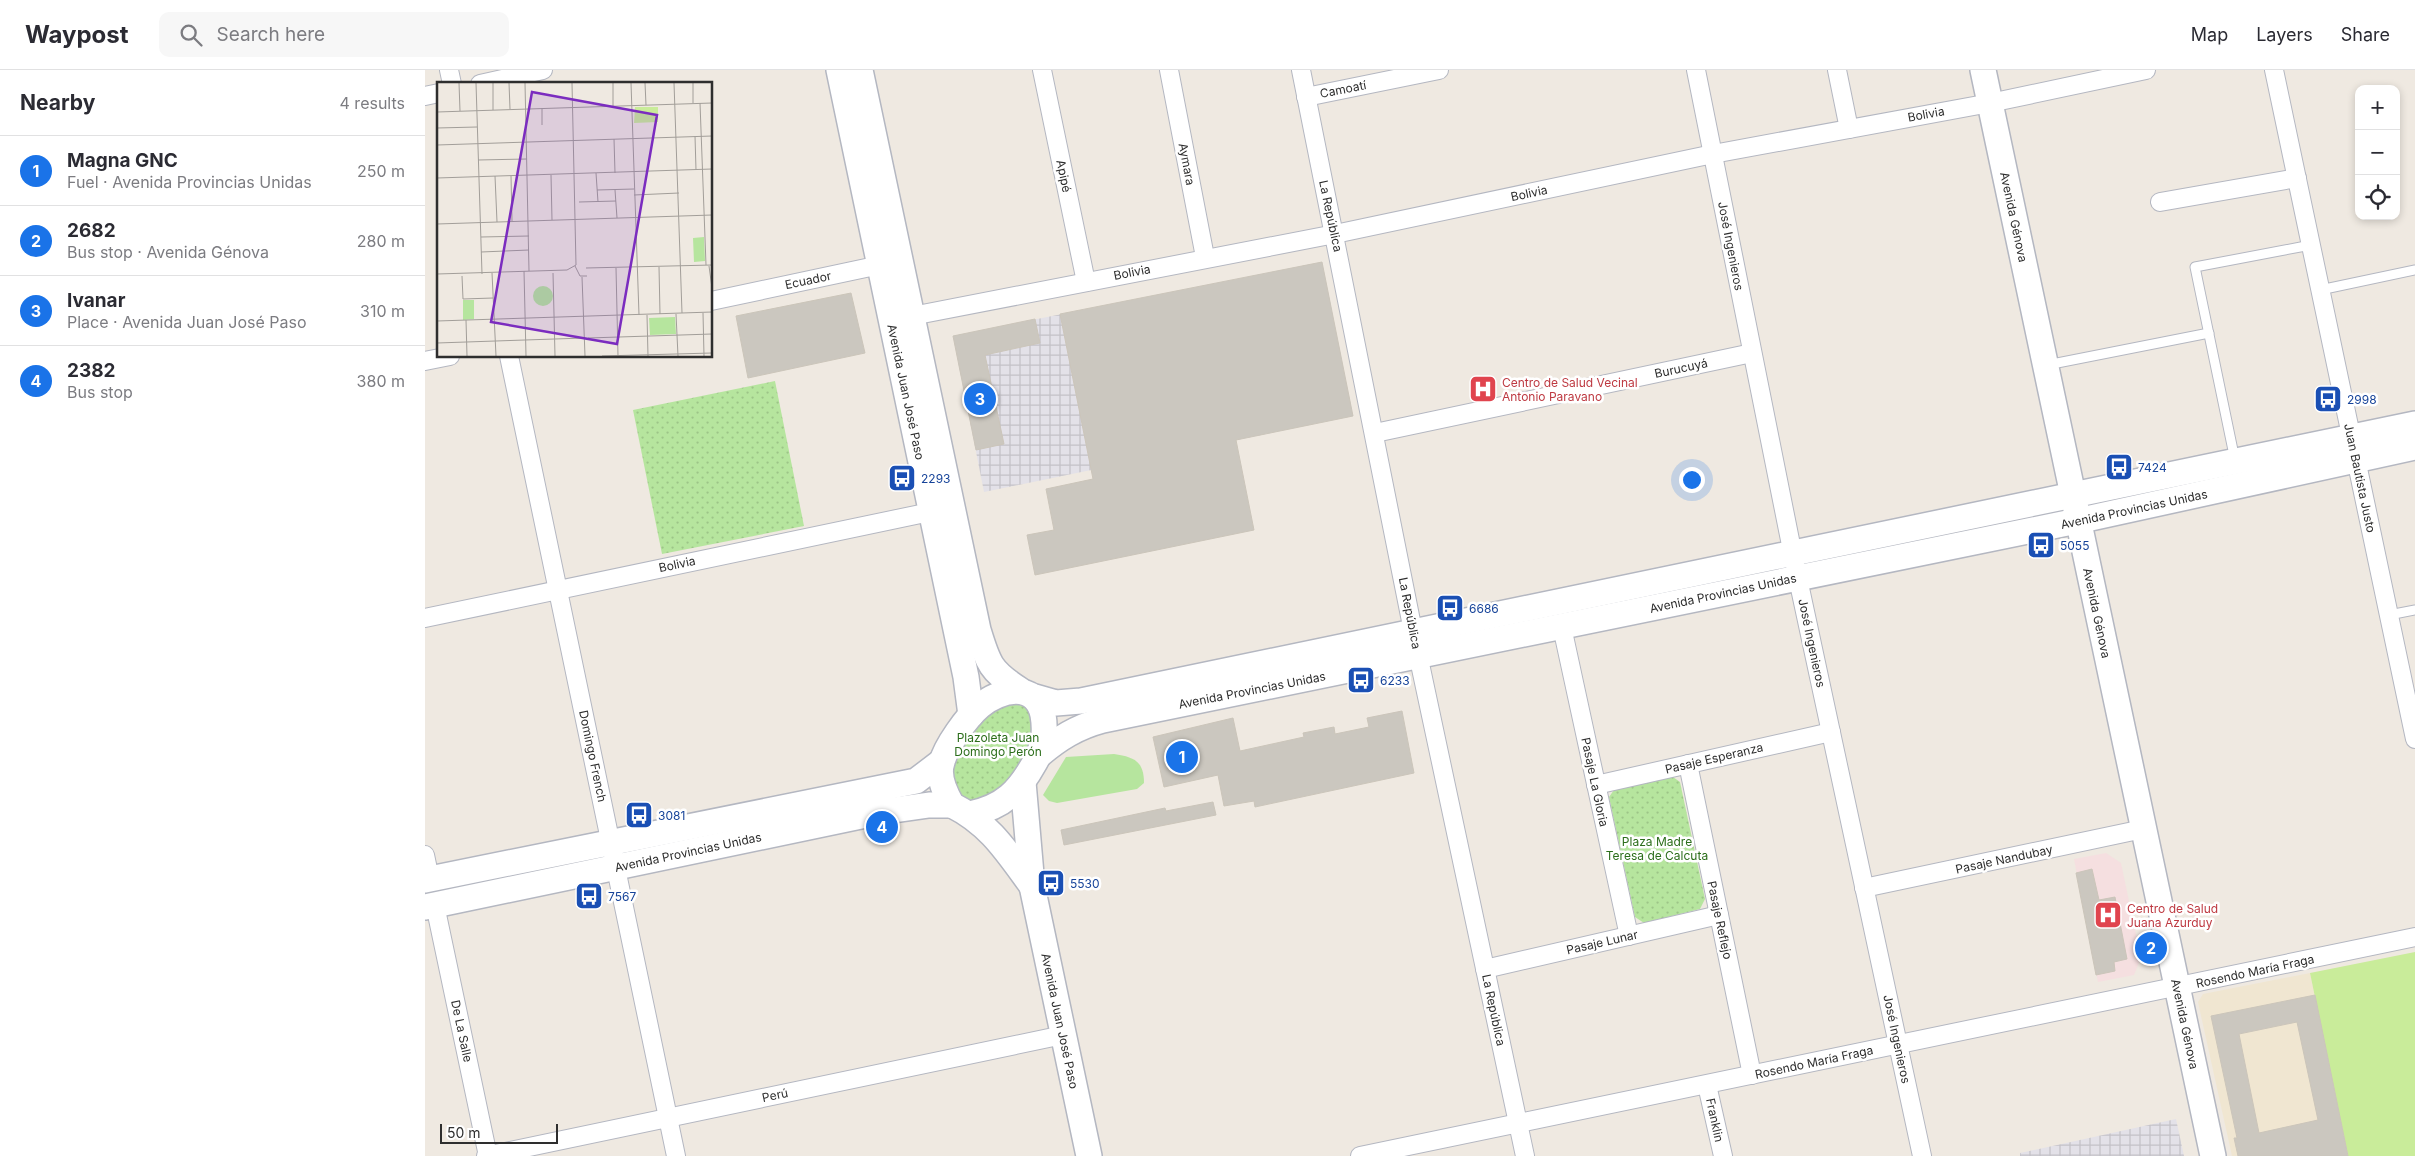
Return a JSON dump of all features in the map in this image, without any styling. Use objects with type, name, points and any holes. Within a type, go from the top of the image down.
[{"type":"main road","name":"Avenida Juan José Paso","points":[[839,70],[891,268],[912,316],[977,630],[986,657],[998,677],[1027,694]]},
{"type":"main road","name":"Avenida Juan José Paso","points":[[860,70],[930,512],[966,677],[971,714]]},
{"type":"main road","name":"Avenida Génova","points":[[1983,70],[2213,1156]]},
{"type":"main road","name":"Avenida Provincias Unidas","points":[[1039,756],[1060,738],[1090,723],[2077,521],[2354,449],[2415,424]]},
{"type":"main road","name":"Avenida Provincias Unidas","points":[[1027,694],[1056,703],[1081,701],[1793,552],[2236,462],[2354,449],[2415,447]]},
{"type":"main road","points":[[1027,694],[1042,711],[1045,726],[1044,742],[1039,756],[1023,782],[1007,800],[990,810],[961,810],[943,785],[941,762],[971,714],[993,697],[1027,694]]},
{"type":"main road","name":"Avenida Provincias Unidas","points":[[427,880],[916,781],[941,762]]},
{"type":"main road","name":"Avenida Juan José Paso","points":[[1023,782],[1032,886],[1089,1156]]},
{"type":"main road","name":"Avenida Provincias Unidas","points":[[430,906],[880,812],[929,805],[961,810]]},
{"type":"main road","name":"Avenida Juan José Paso","points":[[961,810],[997,837],[1032,886]]},
{"type":"street","points":[[489,82],[543,70]]},
{"type":"street","name":"Apipé","points":[[1042,70],[1086,282]]},
{"type":"street","name":"Aymara","points":[[1169,70],[1205,258]]},
{"type":"street","name":"La República","points":[[1301,70],[1375,432],[1413,631],[1525,1156]]},
{"type":"street","name":"Camoatí","points":[[1306,97],[1439,70]]},
{"type":"street","name":"José Ingenieros","points":[[1695,70],[1798,577],[1922,1156]]},
{"type":"street","points":[[1837,70],[1849,129]]},
{"type":"street","name":"Bolivia","points":[[912,316],[1335,234],[1713,154],[1990,103],[2146,70]]},
{"type":"street","name":"Juan Bautista Justo","points":[[2274,70],[2415,739]]},
{"type":"street","points":[[2160,202],[2297,178]]},
{"type":"street","name":"Ecuador","points":[[713,301],[891,268]]},
{"type":"street","name":"Burucuyá","points":[[1375,432],[1752,353]]},
{"type":"street","points":[[425,362],[442,358]]},
{"type":"street","name":"Domingo French","points":[[509,358],[676,1156]]},
{"type":"street","name":"Bolivia","points":[[425,618],[557,588],[930,512]]},
{"type":"street","name":"Pasaje La Gloria","points":[[1562,627],[1629,936]]},
{"type":"street","name":"Pasaje Esperanza","points":[[1596,785],[1831,732]]},
{"type":"street","name":"Pasaje Reflejo","points":[[1688,764],[1753,1075]]},
{"type":"street","name":"Pasaje Nandubay","points":[[1865,888],[2143,829]]},
{"type":"street","points":[[425,855],[427,880]]},
{"type":"street","name":"De La Salle","points":[[430,906],[487,1156]]},
{"type":"street","name":"Pasaje Lunar","points":[[1485,968],[1719,915]]},
{"type":"street","name":"Rosendo María Fraga","points":[[1360,1156],[2177,988],[2415,937]]},
{"type":"street","name":"Perú","points":[[487,1156],[1063,1035]]},
{"type":"street","name":"Franklin","points":[[1707,1084],[1723,1156]]},
{"type":"lane","points":[[2236,462],[2195,267],[2311,245]]},
{"type":"lane","points":[[2320,290],[2415,270]]},
{"type":"lane","points":[[2045,366],[2209,333]]},
{"type":"lane","points":[[2389,615],[2415,610]]},
{"type":"shaded area","points":[[1322,262],[1353,416],[984,492],[953,336]]},
{"type":"shaded area","name":"Centro de Salud Juana Azurduy","points":[[2106,853],[2121,863],[2141,958],[2134,975],[2098,982],[2074,859]]},
{"type":"shaded area","points":[[2310,973],[2348,1156],[2232,1156],[2198,1002],[2203,994]]},
{"type":"shaded area","points":[[2176,1119],[2184,1156],[2020,1156],[2020,1153]]},
{"type":"green space","points":[[775,381],[804,526],[662,554],[633,410]]},
{"type":"green space","name":"Plazoleta Juan Domingo Perón","points":[[1010,703],[1027,705],[1032,714],[1034,738],[1021,764],[1000,790],[972,804],[959,798],[954,789],[952,765],[978,722],[997,707]]},
{"type":"green space","points":[[1114,754],[1137,761],[1140,765],[1144,776],[1144,783],[1137,789],[1057,803],[1049,801],[1043,795],[1066,757]]},
{"type":"green space","name":"Plaza Madre Teresa de Calcuta","points":[[1673,777],[1680,782],[1705,899],[1700,909],[1644,923],[1635,917],[1609,797],[1614,790]]},
{"type":"green space","points":[[2415,952],[2415,1156],[2348,1156],[2310,973]]},
{"type":"building","points":[[1322,262],[1353,416],[1236,440],[1254,530],[1035,575],[1027,535],[1054,530],[1046,489],[1093,479],[1060,314]]},
{"type":"building","points":[[851,293],[865,353],[748,378],[736,316]]},
{"type":"building","points":[[1035,319],[1040,343],[985,355],[1004,444],[976,450],[953,336]]},
{"type":"building","points":[[1402,711],[1414,773],[1255,807],[1254,801],[1224,806],[1218,775],[1164,787],[1153,737],[1233,718],[1240,751],[1304,737],[1303,733],[1334,727],[1335,734],[1369,727],[1367,718]]},
{"type":"building","points":[[1213,802],[1216,815],[1064,845],[1061,830],[1165,808],[1166,811]]},
{"type":"building","points":[[2092,869],[2099,900],[2115,897],[2127,959],[2114,962],[2115,971],[2096,975],[2076,873]]},
{"type":"building","points":[[2315,995],[2348,1156],[2238,1156],[2234,1138],[2237,1138],[2211,1016]],"holes":[[[2297,1022],[2318,1120],[2259,1133],[2239,1034]]]},
{"type":"place","name":"Centro de Salud Vecinal Antonio Paravano","points":[[1483,389]]},
{"type":"place","name":"Ivanar","points":[[980,399]]},
{"type":"place","name":"2998","points":[[2328,399]]},
{"type":"place","name":"7424","points":[[2119,467]]},
{"type":"place","name":"2293","points":[[902,478]]},
{"type":"place","name":"5055","points":[[2041,545]]},
{"type":"place","name":"6686","points":[[1450,608]]},
{"type":"place","name":"6233","points":[[1361,680]]},
{"type":"place","name":"Magna GNC","points":[[1182,757]]},
{"type":"place","name":"3081","points":[[639,815]]},
{"type":"place","name":"2382","points":[[882,827]]},
{"type":"place","name":"5530","points":[[1051,883]]},
{"type":"place","name":"7567","points":[[589,896]]},
{"type":"place","name":"Centro de Salud Juana Azurduy","points":[[2108,915]]},
{"type":"place","name":"2682","points":[[2151,948]]}]
